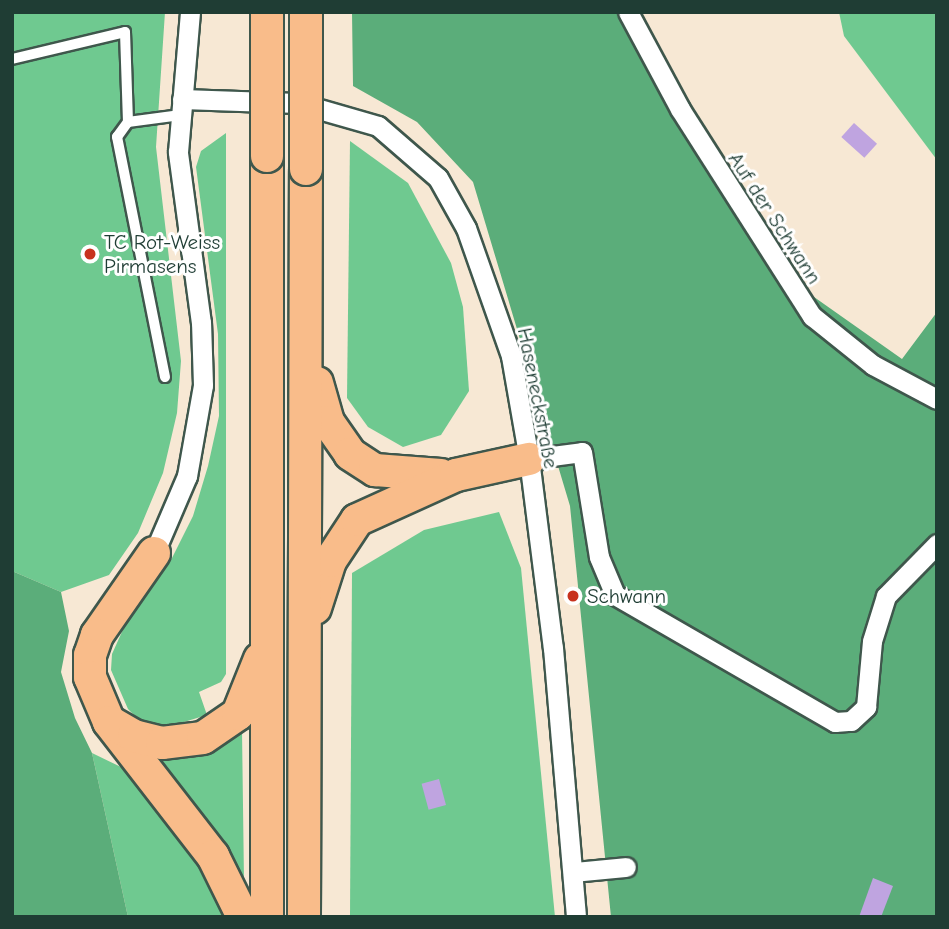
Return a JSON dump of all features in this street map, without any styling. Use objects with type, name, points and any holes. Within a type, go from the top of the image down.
[{"type":"highway","points":[[267,12],[267,917]]},
{"type":"highway","points":[[304,917],[306,12]]},
{"type":"highway","points":[[306,328],[328,422],[350,454],[375,470],[456,475]]},
{"type":"highway","points":[[306,653],[320,586],[343,537],[357,520],[383,505],[456,475],[529,458]]},
{"type":"highway","points":[[154,553],[107,617],[90,655],[90,677],[109,722],[213,856],[243,917]]},
{"type":"highway","points":[[109,722],[134,736],[162,743],[203,738],[220,730],[238,714],[251,688],[267,606]]},
{"type":"street","points":[[154,553],[187,476],[204,385],[201,323],[180,172],[181,107],[190,12]]},
{"type":"street","name":"Auf der Schwann","points":[[628,12],[680,109],[812,316],[873,365],[937,399]]},
{"type":"street","name":"Haseneckstraße","points":[[181,107],[298,103],[338,112],[378,126],[438,178],[466,228],[496,307],[511,356],[529,458],[553,648],[576,917]]},
{"type":"street","points":[[529,458],[582,452],[599,557],[615,595],[835,722],[851,721],[866,707],[872,640],[886,596],[937,544]]},
{"type":"street","points":[[574,872],[626,867]]},
{"type":"lane","points":[[12,59],[125,32],[128,122]]},
{"type":"lane","points":[[165,377],[117,137],[128,122],[181,107]]},
{"type":"green space","name":"TC Rot-Weiss Pirmasens","points":[[12,12],[165,12],[156,147],[181,361],[177,413],[163,473],[138,533],[109,575],[61,592],[12,571]]},
{"type":"green space","points":[[352,12],[620,12],[628,35],[780,273],[902,359],[937,312],[937,917],[611,917],[570,506],[473,182],[417,122],[353,86]]},
{"type":"green space","points":[[839,12],[937,12],[937,160],[844,36]]},
{"type":"green space","points":[[226,133],[226,674],[221,682],[199,692],[207,715],[164,728],[139,720],[128,709],[111,670],[112,654],[130,614],[172,558],[193,516],[219,416],[218,334],[196,167],[201,151]]},
{"type":"green space","points":[[350,141],[408,183],[451,263],[463,307],[469,391],[441,435],[403,447],[368,427],[347,398]]},
{"type":"green space","points":[[499,512],[521,568],[555,917],[350,917],[352,573],[424,530]]},
{"type":"green space","points":[[12,571],[61,592],[69,631],[61,672],[75,718],[92,753],[128,917],[12,917]]},
{"type":"green space","points":[[242,730],[244,881],[198,809],[149,756],[185,759]]},
{"type":"green space","points":[[92,753],[123,768],[152,802],[201,870],[223,917],[128,917]]},
{"type":"building","points":[[854,123],[877,144],[864,158],[841,137]]},
{"type":"building","points":[[439,779],[446,805],[429,810],[422,784]]},
{"type":"building","points":[[873,878],[893,886],[881,917],[859,917]]},
{"type":"place","name":"TC Rot-Weiss Pirmasens","points":[[90,254]]},
{"type":"place","name":"Schwann","points":[[573,596]]}]
